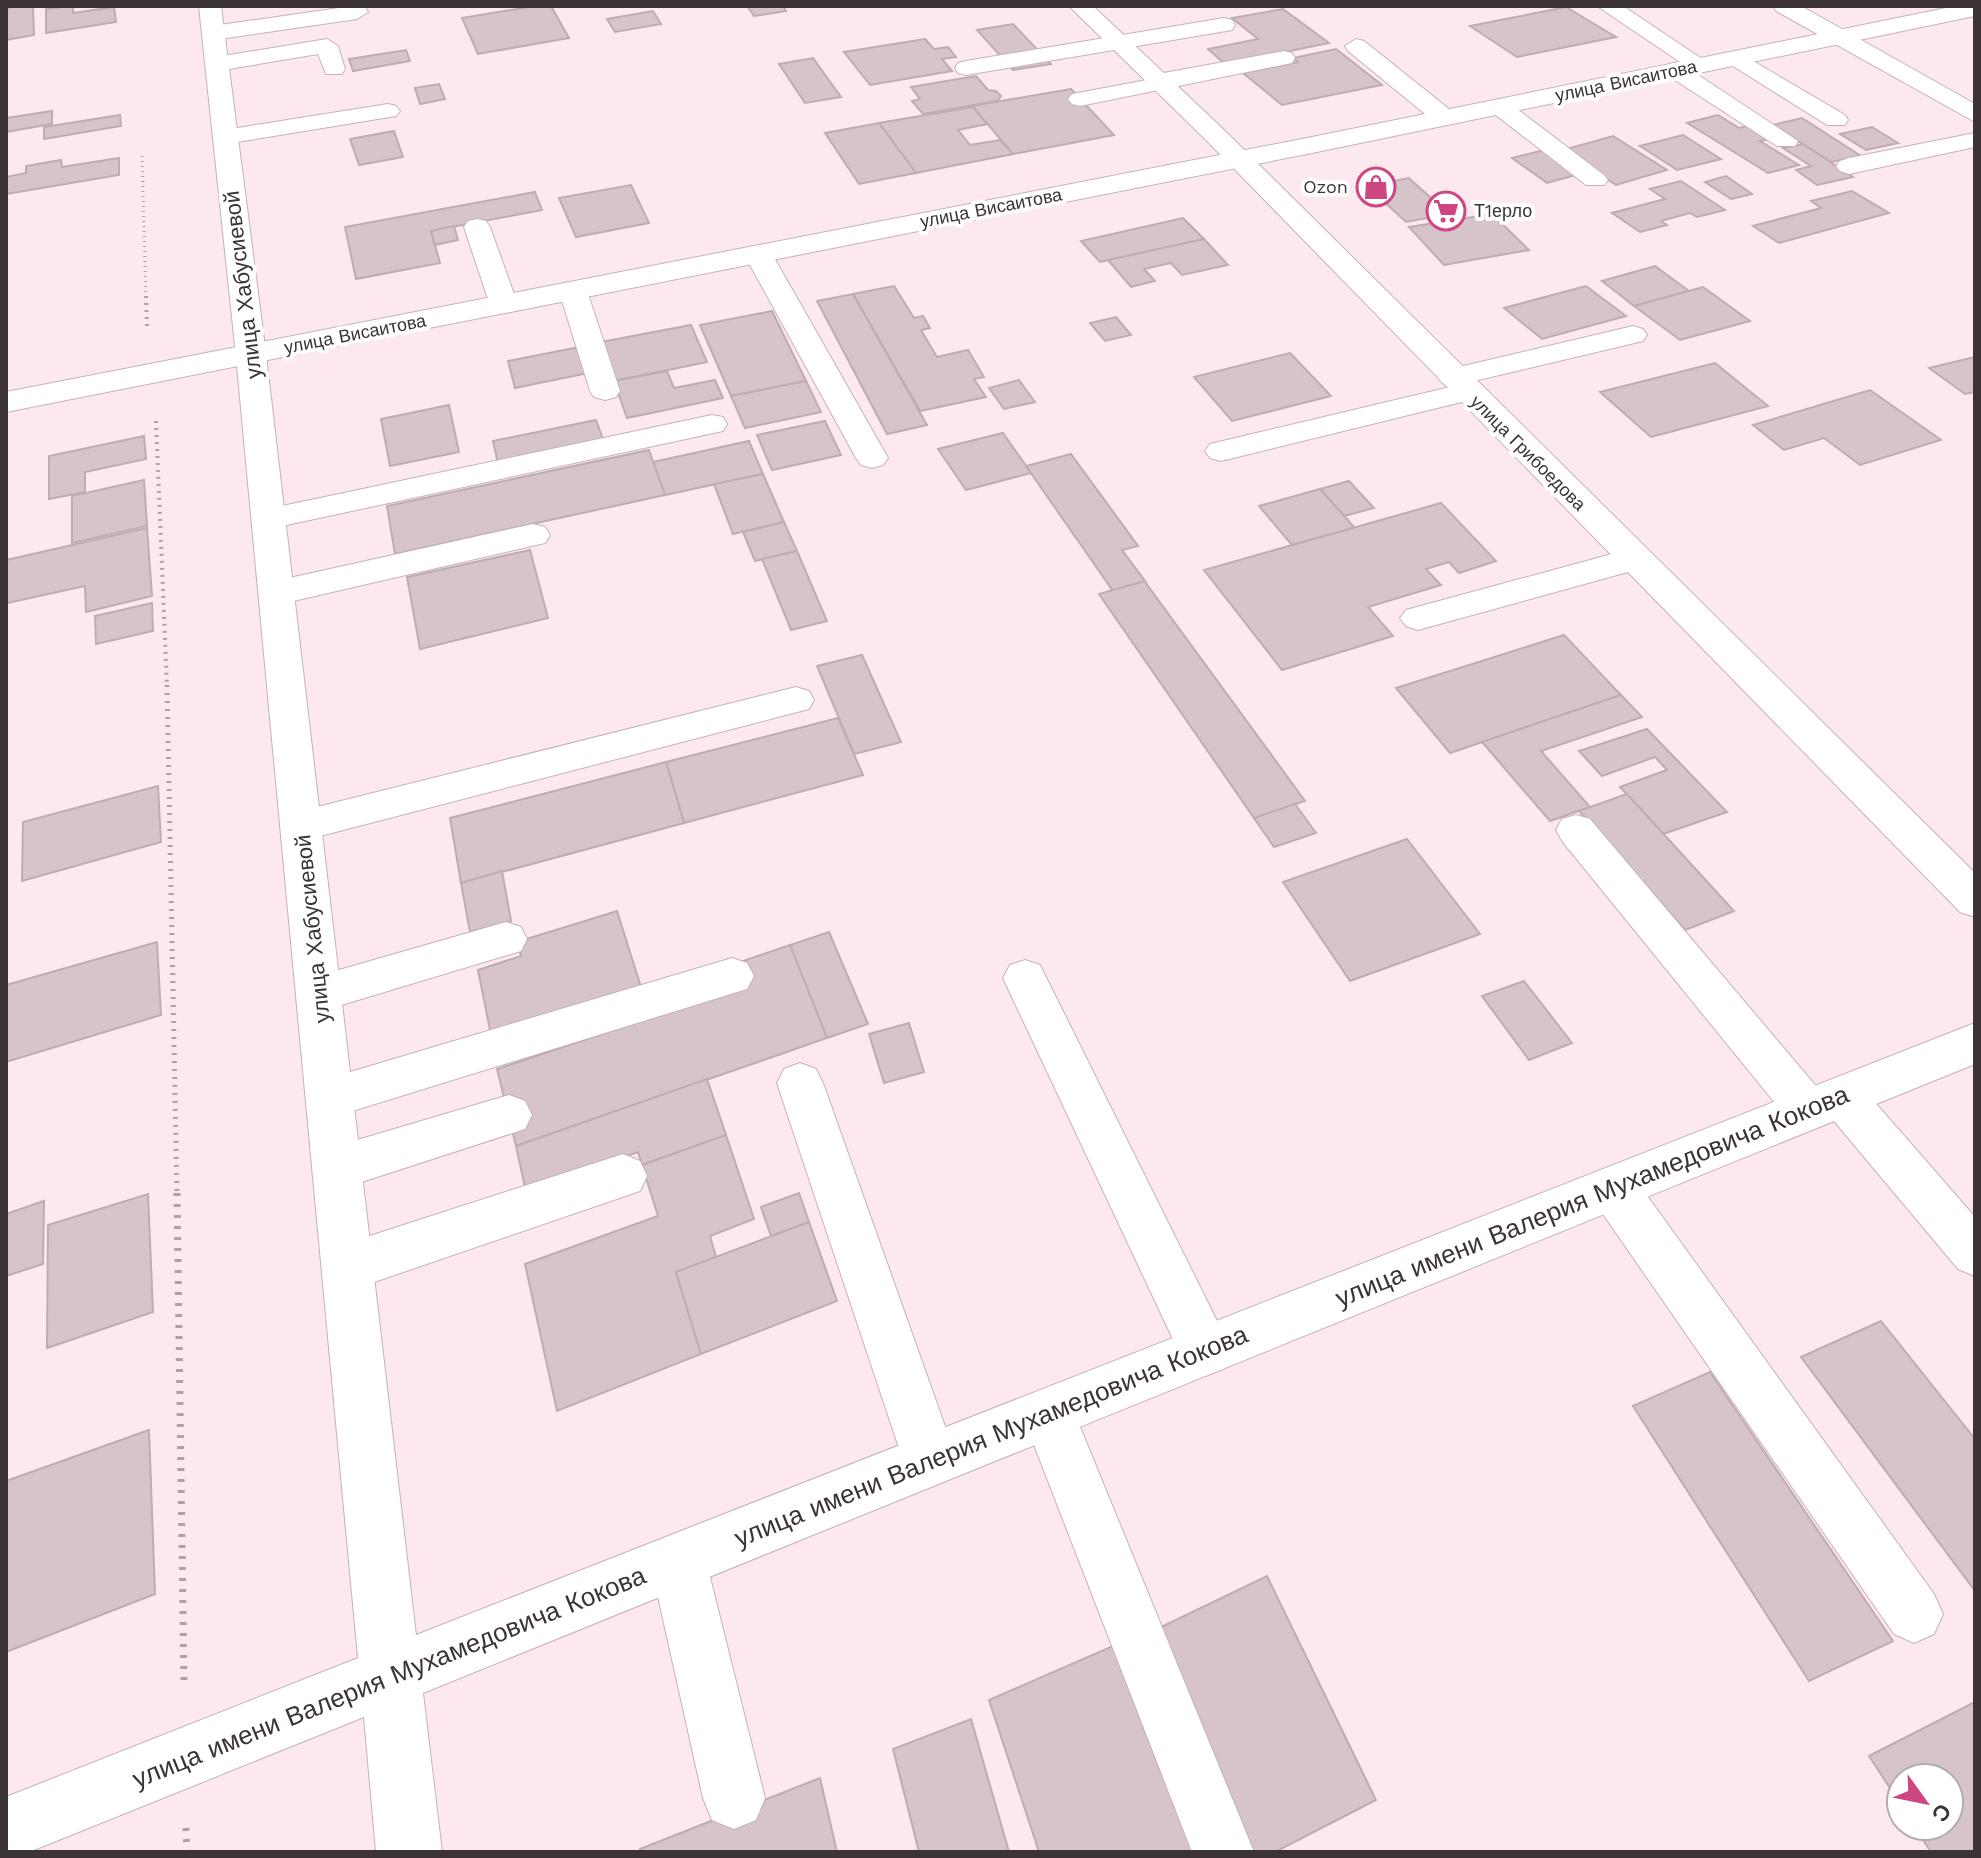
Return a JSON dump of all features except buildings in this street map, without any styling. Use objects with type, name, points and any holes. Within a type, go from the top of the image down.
[{"type":"street","name":"улица Грибоедова","points":[[1080,6],[1160,82],[1975,900]]},
{"type":"street","points":[[1784,6],[1975,114]]},
{"type":"street","name":"улица Висаитова","points":[[6,402],[1238,160],[1975,9]]},
{"type":"street","name":"улица Хабусиевой","points":[[213,34],[251,355],[409,1852]]},
{"type":"street","name":"улица имени Валерия Мухамедовича Кокова","points":[[6,1829],[1975,1043]]},
{"type":"lane","points":[[1608,6],[1786,141]]},
{"type":"lane","points":[[213,34],[357,12]]},
{"type":"lane","points":[[995,79],[1123,46],[1224,25]]},
{"type":"lane","points":[[213,34],[327,46],[334,69]]},
{"type":"lane","points":[[966,68],[1123,46]]},
{"type":"lane","points":[[1356,46],[1445,118]]},
{"type":"lane","points":[[1080,99],[1284,58]]},
{"type":"lane","points":[[1736,58],[1836,120]]},
{"type":"lane","points":[[1500,107],[1595,180]]},
{"type":"lane","points":[[225,137],[388,111]]},
{"type":"lane","points":[[1849,166],[1975,140]]},
{"type":"lane","points":[[477,227],[504,305]]},
{"type":"lane","points":[[758,254],[872,458]]},
{"type":"lane","points":[[573,291],[605,391]]},
{"type":"lane","points":[[1221,451],[1633,335]]},
{"type":"lane","points":[[268,519],[712,424]]},
{"type":"lane","points":[[276,593],[533,535]]},
{"type":"lane","points":[[1418,618],[1634,559]]},
{"type":"lane","points":[[301,826],[796,700]]},
{"type":"lane","points":[[1576,830],[1825,1103],[1975,1253]]},
{"type":"lane","points":[[318,994],[506,939]]},
{"type":"lane","points":[[330,1098],[732,976]]},
{"type":"lane","points":[[1025,978],[1205,1351]]},
{"type":"lane","points":[[800,1083],[930,1460]]},
{"type":"lane","points":[[337,1168],[509,1115]]},
{"type":"lane","points":[[348,1267],[623,1176]]},
{"type":"lane","points":[[1613,1188],[1914,1614]]},
{"type":"lane","points":[[1048,1414],[1223,1852]]},
{"type":"lane","points":[[678,1561],[734,1798]]},
{"type":"path","points":[[142,156],[150,375],[156,413],[171,800],[187,1852]]},
{"type":"place","name":"Ozon","points":[[1376,187]]},
{"type":"place","name":"Т1ерло","points":[[1446,211]]}]
